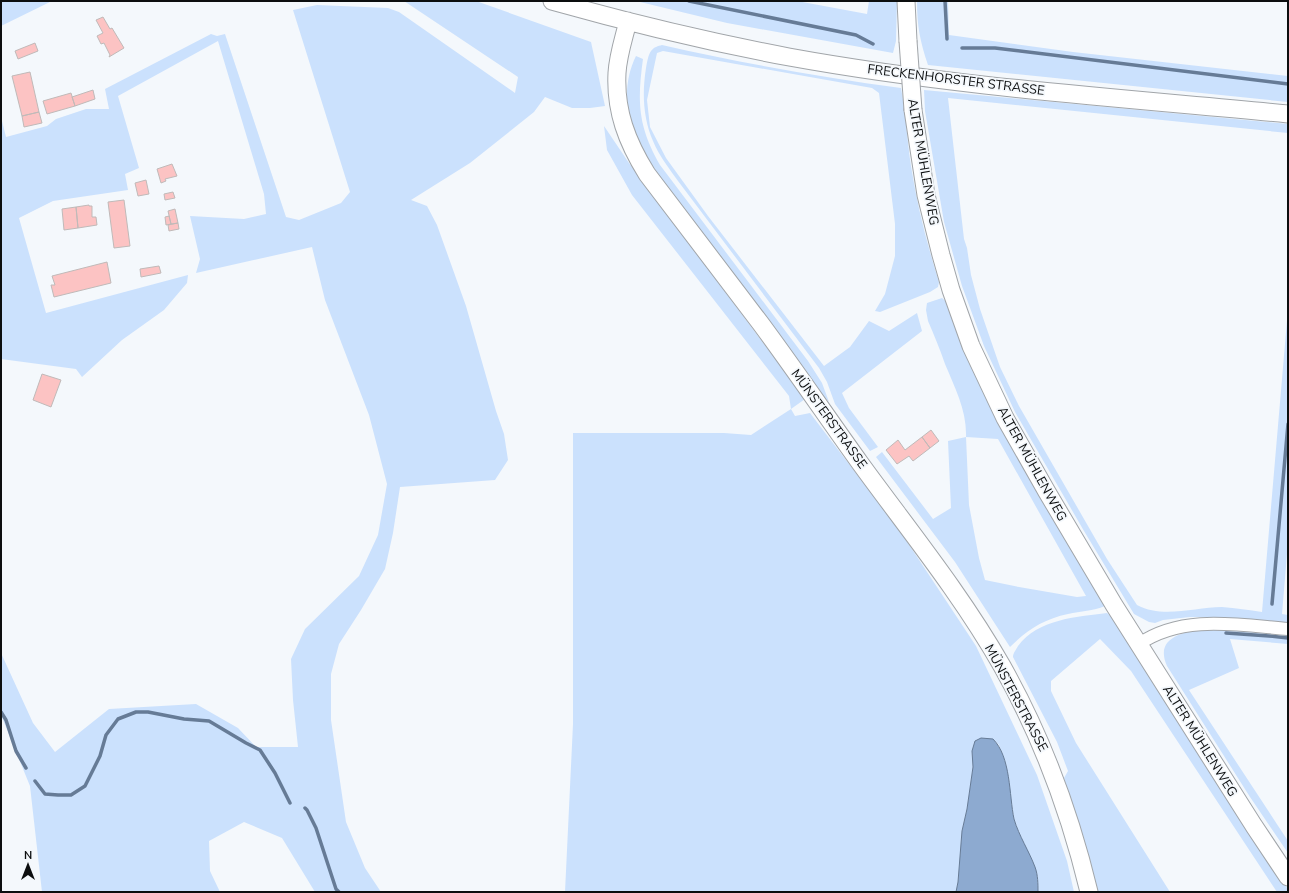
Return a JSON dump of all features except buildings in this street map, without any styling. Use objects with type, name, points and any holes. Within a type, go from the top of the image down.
[{"type":"main road","points":[[552,1],[628,21]]},
{"type":"main road","name":"ALTER MÜHLENWEG","points":[[906,1],[913,110],[926,195],[951,290],[971,346],[1005,418],[1080,549],[1254,826],[1288,877]]},
{"type":"main road","name":"FRECKENHORSTER STRASSE","points":[[628,21],[788,57],[918,77],[1074,94],[1288,114]]},
{"type":"main road","name":"MÜNSTERSTRASSE","points":[[628,21],[617,71],[617,93],[626,135],[636,155],[647,174],[765,330],[953,589],[1002,665],[1036,731],[1051,766],[1064,802],[1089,892]]},
{"type":"street","points":[[1139,644],[1174,628],[1204,623],[1222,623],[1288,629]]},
{"type":"shaded area","points":[[1,1],[52,1],[1,26]]},
{"type":"shaded area","points":[[404,1],[476,1],[591,42],[605,106],[572,108],[545,97],[534,112],[470,163],[411,200],[427,206],[437,225],[466,306],[504,434],[508,460],[495,480],[400,487],[393,533],[385,569],[339,644],[331,674],[331,720],[346,822],[365,868],[381,892],[315,892],[282,838],[244,822],[209,841],[210,871],[220,892],[42,892],[30,786],[1,715],[1,653],[33,723],[55,752],[109,709],[196,704],[238,728],[256,747],[298,747],[293,700],[291,659],[305,629],[359,576],[378,535],[387,484],[369,415],[325,300],[312,247],[196,273],[200,259],[190,216],[244,219],[266,214],[264,194],[218,41],[118,96],[139,168],[125,174],[128,190],[53,201],[19,218],[46,313],[188,275],[187,283],[164,310],[122,340],[82,377],[76,369],[1,359],[1,117],[6,137],[47,126],[56,119],[86,109],[109,109],[105,89],[211,34],[217,36],[225,34],[286,217],[299,220],[341,203],[350,192],[293,10],[317,5],[388,8],[399,12],[515,93],[518,77]]},
{"type":"shaded area","points":[[636,1],[797,1],[867,14],[869,1],[897,1],[896,41],[893,53],[727,23]]},
{"type":"shaded area","points":[[917,1],[948,1],[949,35],[1073,52],[1288,76],[1288,102],[928,65],[920,33]]},
{"type":"shaded area","points":[[662,45],[781,69],[901,88],[916,195],[926,239],[939,282],[938,287],[930,292],[880,312],[875,311],[885,294],[895,256],[895,224],[879,93],[872,88],[663,51],[657,53],[647,100],[650,127],[666,158],[708,216],[824,366],[850,347],[869,321],[889,331],[917,313],[922,331],[842,393],[849,408],[878,447],[870,451],[835,404],[827,382],[819,368],[678,181],[658,152],[645,114],[644,87],[649,55],[653,49]]},
{"type":"shaded area","points":[[636,56],[643,59],[640,102],[643,126],[660,165],[808,361],[822,383],[829,402],[810,382],[676,203],[648,160],[633,129],[628,111],[628,83],[632,65]]},
{"type":"shaded area","points":[[924,90],[1288,124],[1288,133],[948,98],[964,239],[980,309],[1000,367],[1019,406],[1107,559],[1137,605],[1147,609],[1168,612],[1222,607],[1262,612],[1288,309],[1288,542],[1282,614],[1288,615],[1288,624],[1215,617],[1190,617],[1163,620],[1155,623],[1149,622],[1134,614],[1015,412],[984,346],[962,286],[944,222],[925,111]]},
{"type":"shaded area","points":[[604,126],[629,163],[805,399],[791,409],[789,396],[632,195],[607,150]]},
{"type":"shaded area","points":[[942,298],[949,304],[1105,606],[1059,616],[1044,622],[1029,630],[1010,647],[955,562],[876,457],[882,452],[933,519],[951,508],[948,441],[966,437],[965,418],[960,400],[928,321],[926,310],[927,303]],"holes":[[[966,437],[998,439],[1086,596],[1077,597],[985,580],[979,558],[969,505]]]},
{"type":"shaded area","points":[[791,409],[795,416],[810,413],[898,528],[976,646],[1037,775],[1067,861],[1074,892],[1038,892],[1038,877],[1014,819],[1006,764],[999,745],[993,739],[972,751],[973,767],[967,809],[962,831],[956,892],[565,892],[573,724],[573,433],[724,433],[751,435]]},
{"type":"shaded area","points":[[1107,613],[1117,621],[1288,889],[1288,892],[1277,892],[1131,671],[1100,639],[1051,681],[1051,691],[1076,743],[1170,892],[1098,892],[1064,778],[1068,771],[1057,742],[1013,657],[1018,646],[1026,637],[1036,630],[1070,618]]},
{"type":"shaded area","points":[[1205,629],[1225,629],[1288,635],[1288,644],[1230,639],[1239,668],[1189,690],[1288,841],[1288,853],[1250,797],[1167,666],[1164,656],[1164,648],[1168,642],[1180,634]]},
{"type":"shaded area","points":[[981,738],[993,739],[1003,756],[1008,777],[1014,819],[1035,867],[1038,892],[956,892],[962,831],[967,809],[973,767],[972,751],[975,741]]},
{"type":"waterway","points":[[689,1],[856,35],[873,44]]},
{"type":"waterway","points":[[945,1],[947,39]]},
{"type":"waterway","points":[[962,48],[995,48],[1288,84]]},
{"type":"waterway","points":[[1272,604],[1288,424]]},
{"type":"waterway","points":[[1226,633],[1269,636]]},
{"type":"waterway","points":[[1269,636],[1288,638]]},
{"type":"waterway","points":[[1,712],[6,720],[16,751],[26,768]]},
{"type":"waterway","points":[[35,781],[45,794],[71,795],[85,786],[100,756],[106,735],[118,719],[136,712],[148,712],[184,719],[209,721],[260,750],[275,773],[290,803]]},
{"type":"waterway","points":[[305,808],[316,828],[336,889],[339,892]]}]
